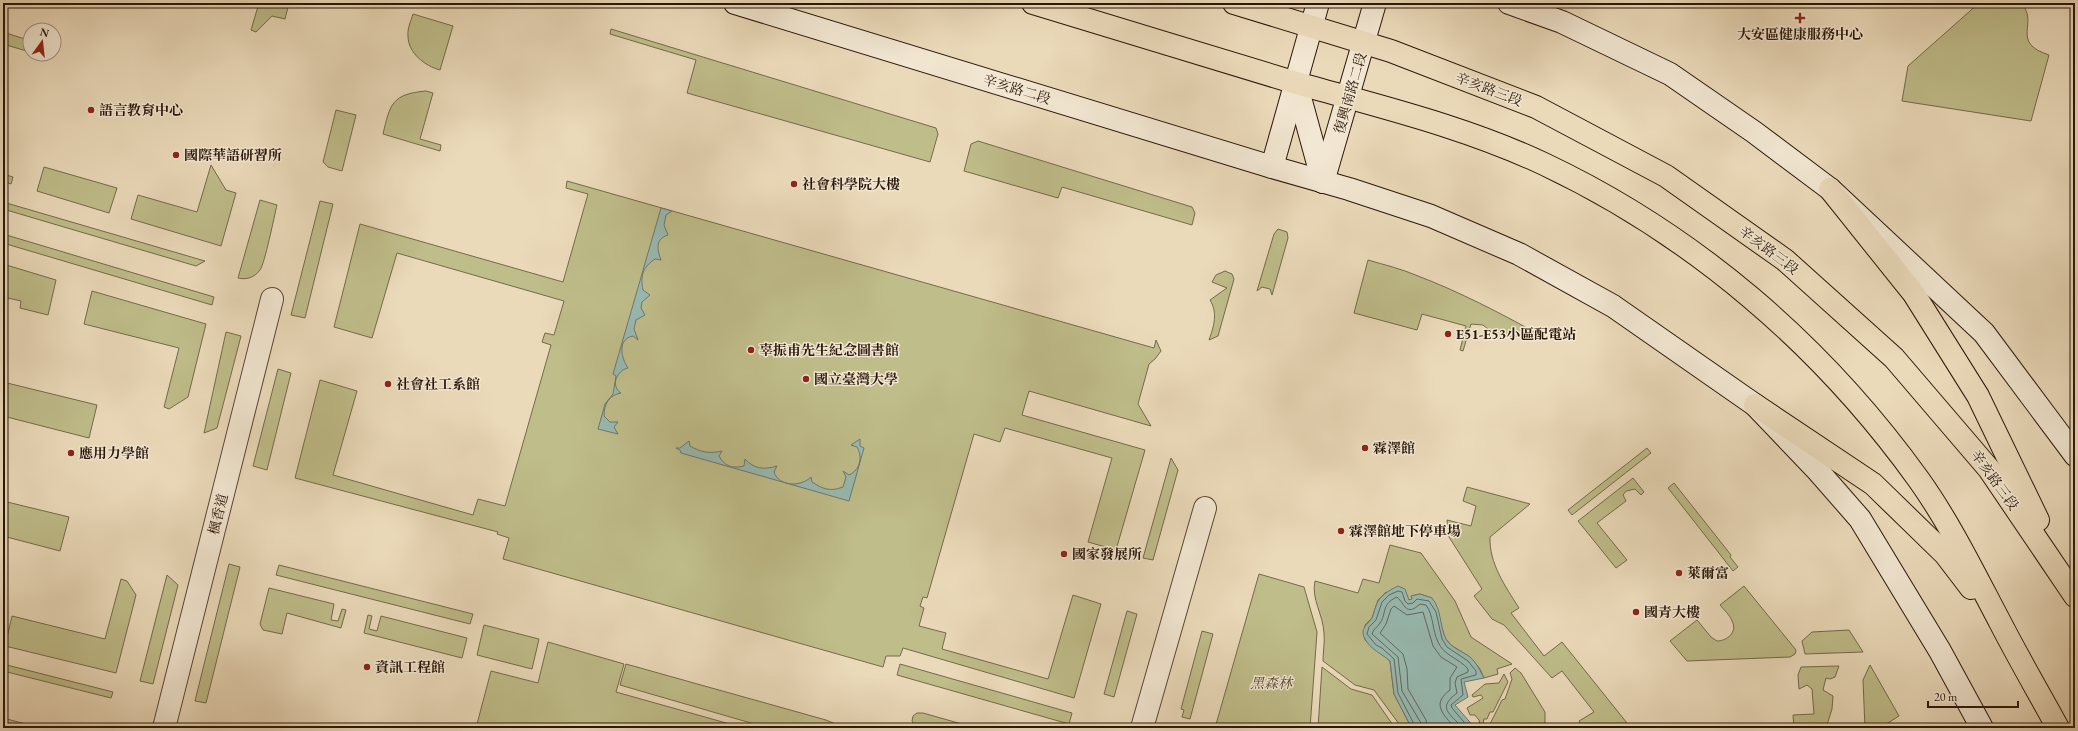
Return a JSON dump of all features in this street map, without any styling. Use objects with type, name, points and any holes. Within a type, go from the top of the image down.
[{"type":"main road","name":"辛亥路二段","points":[[735,3],[1272,168],[1323,182]]},
{"type":"main road","points":[[1033,3],[1465,132],[1543,164],[1616,202],[1687,247],[1753,298],[1819,360],[1870,416],[1921,482],[1965,552],[2002,627],[2058,728]]},
{"type":"main road","points":[[1234,3],[1364,43]]},
{"type":"main road","points":[[1272,168],[1318,3]]},
{"type":"main road","name":"復興南路二段","points":[[1323,182],[1376,3]]},
{"type":"main road","points":[[1509,3],[1562,22],[1670,74],[1754,132],[1830,189],[1984,333],[2075,455]]},
{"type":"main road","name":"辛亥路三段","points":[[1364,43],[1403,55],[1536,107],[1666,176],[1785,260],[1894,358],[1989,468],[2073,593]]},
{"type":"main road","points":[[1295,82],[1323,182],[1431,216],[1519,254],[1613,306],[1755,405],[1873,484],[1945,554],[2002,627]]},
{"type":"main road","points":[[1830,189],[1914,294],[1978,396],[2073,593]]},
{"type":"main road","name":"楓香道","points":[[164,728],[272,300]]},
{"type":"main road","points":[[1755,405],[1818,471],[1860,519],[1940,651],[1982,728]]},
{"type":"main road","points":[[1142,728],[1205,508]]},
{"type":"green space","points":[[259,3],[289,3],[285,19],[272,16],[256,32],[251,30]]},
{"type":"green space","points":[[1979,3],[2021,3],[2026,10],[2028,18],[2027,32],[2030,44],[2037,50],[2049,55],[2031,121],[1902,101],[1908,66]]},
{"type":"green space","points":[[413,14],[453,26],[440,70],[423,62],[411,48],[408,33]]},
{"type":"green space","points":[[611,29],[936,128],[938,134],[930,162],[687,93],[696,60],[610,34]]},
{"type":"green space","points":[[3,32],[22,38],[22,50],[3,44]]},
{"type":"green space","points":[[426,91],[433,93],[420,139],[441,145],[440,151],[383,134],[388,115],[394,102],[406,95]]},
{"type":"green space","points":[[336,110],[356,115],[342,171],[328,167],[323,162]]},
{"type":"green space","points":[[978,141],[1192,207],[1195,213],[1192,225],[1062,187],[1058,198],[964,171],[971,144]]},
{"type":"green space","points":[[211,165],[226,190],[236,193],[221,246],[131,219],[138,195],[197,212]]},
{"type":"green space","points":[[44,167],[117,188],[109,213],[37,191]]},
{"type":"green space","points":[[3,174],[13,177],[11,184],[3,181]]},
{"type":"green space","points":[[567,181],[1154,348],[1156,340],[1161,351],[1149,364],[1138,404],[1151,426],[1029,391],[1022,415],[1145,450],[1116,550],[1088,542],[1112,458],[1005,428],[1000,442],[974,434],[927,598],[923,597],[920,606],[924,608],[919,626],[946,633],[942,649],[1048,679],[1073,595],[1101,604],[1074,698],[903,648],[900,656],[886,656],[883,667],[503,559],[509,538],[497,534],[498,532],[295,478],[320,380],[357,391],[333,475],[473,515],[478,499],[505,506],[551,345],[542,342],[545,333],[554,335],[564,301],[397,253],[372,338],[334,327],[360,224],[563,282],[588,194],[566,188]]},
{"type":"green space","points":[[260,200],[277,205],[264,259],[260,270],[253,277],[244,279],[238,278]]},
{"type":"green space","points":[[320,201],[333,204],[305,318],[291,315]]},
{"type":"green space","points":[[3,202],[205,261],[196,266],[3,209]]},
{"type":"green space","points":[[1278,229],[1287,232],[1288,238],[1272,295],[1270,289],[1262,287],[1257,291],[1274,234]]},
{"type":"green space","points":[[3,234],[214,297],[212,305],[3,243]]},
{"type":"green space","points":[[1368,260],[1406,271],[1434,282],[1495,311],[1540,335],[1498,337],[1483,325],[1471,324],[1463,351],[1460,350],[1466,326],[1422,314],[1417,330],[1354,313]]},
{"type":"green space","points":[[3,264],[56,280],[48,315],[20,308],[21,301],[8,298],[6,304],[3,303]]},
{"type":"green space","points":[[1225,271],[1232,274],[1234,279],[1218,336],[1209,340],[1214,325],[1215,315],[1210,300],[1227,288],[1212,282],[1216,275]]},
{"type":"green space","points":[[92,291],[206,324],[188,397],[169,409],[164,407],[179,348],[84,324]]},
{"type":"green space","points":[[226,332],[241,336],[217,428],[204,433]]},
{"type":"green space","points":[[278,369],[291,373],[267,470],[253,466]]},
{"type":"green space","points":[[3,382],[97,405],[89,438],[3,416]]},
{"type":"green space","points":[[1647,448],[1651,453],[1572,515],[1568,510]]},
{"type":"green space","points":[[1171,458],[1178,470],[1153,560],[1143,558]]},
{"type":"green space","points":[[1633,478],[1644,492],[1641,495],[1635,489],[1626,491],[1623,495],[1626,501],[1597,523],[1627,560],[1616,568],[1578,521]]},
{"type":"green space","points":[[1674,483],[1731,555],[1730,557],[1738,567],[1733,571],[1668,488]]},
{"type":"green space","points":[[1467,487],[1530,504],[1490,537],[1490,547],[1495,565],[1503,583],[1519,608],[1511,613],[1544,656],[1562,642],[1631,728],[1583,728],[1579,721],[1594,712],[1562,671],[1552,678],[1504,625],[1492,619],[1474,596],[1482,589],[1449,537],[1447,520],[1471,526],[1476,506],[1463,501]]},
{"type":"green space","points":[[3,501],[69,517],[60,551],[3,536]]},
{"type":"green space","name":"黑森林","points":[[1390,545],[1421,553],[1455,601],[1471,637],[1512,664],[1497,669],[1498,674],[1484,678],[1480,669],[1471,658],[1451,645],[1445,638],[1432,598],[1420,594],[1411,596],[1412,599],[1409,600],[1386,592],[1378,600],[1372,618],[1365,625],[1365,640],[1390,661],[1394,694],[1409,723],[1417,728],[1402,728],[1374,690],[1355,685],[1323,661],[1324,633],[1322,619],[1316,600],[1314,588],[1315,581],[1358,593],[1363,579],[1379,583]]},
{"type":"green space","points":[[229,564],[240,567],[206,703],[195,701]]},
{"type":"green space","points":[[279,565],[473,614],[470,624],[276,575]]},
{"type":"green space","name":"黑森林","points":[[1259,574],[1304,587],[1317,632],[1310,728],[1215,728]]},
{"type":"green space","points":[[167,575],[178,585],[153,684],[140,681]]},
{"type":"green space","points":[[121,579],[127,581],[136,595],[116,673],[5,646],[12,616],[105,639]]},
{"type":"green space","points":[[1744,586],[1796,650],[1795,654],[1790,657],[1687,661],[1670,641],[1697,620],[1711,637],[1717,641],[1728,638],[1734,629],[1730,617],[1720,605]]},
{"type":"green space","points":[[269,588],[334,604],[331,620],[338,621],[342,609],[346,610],[341,628],[287,613],[282,634],[263,630],[260,624]]},
{"type":"green space","points":[[1127,611],[1137,614],[1114,697],[1104,694]]},
{"type":"green space","points":[[368,615],[372,616],[369,629],[377,631],[381,616],[467,638],[462,658],[364,633]]},
{"type":"green space","points":[[484,625],[539,639],[532,669],[477,655]]},
{"type":"green space","points":[[1849,630],[1863,652],[1805,654],[1802,641],[1812,632]]},
{"type":"green space","points":[[1202,631],[1213,634],[1190,719],[1182,717],[1184,710],[1181,709]]},
{"type":"green space","points":[[548,642],[624,664],[616,692],[744,728],[476,728],[491,671],[538,683]]},
{"type":"green space","points":[[3,664],[113,692],[111,698],[3,671]]},
{"type":"green space","points":[[626,664],[826,720],[845,728],[768,728],[620,685]]},
{"type":"green space","points":[[900,664],[1072,713],[1069,724],[897,675]]},
{"type":"green space","points":[[1870,665],[1899,716],[1880,728],[1865,728],[1863,680]]},
{"type":"green space","points":[[1839,666],[1835,677],[1830,679],[1826,678],[1823,690],[1833,696],[1832,709],[1826,728],[1794,728],[1793,715],[1814,714],[1812,689],[1807,685],[1799,689],[1798,675],[1801,667]]},
{"type":"green space","name":"黑森林","points":[[1322,667],[1351,689],[1372,695],[1395,728],[1318,728]]},
{"type":"green space","points":[[1515,668],[1521,673],[1545,712],[1545,728],[1488,728],[1502,700],[1505,699],[1512,679],[1510,673]]},
{"type":"green space","points":[[1504,674],[1508,682],[1493,712],[1490,712],[1487,719],[1484,719],[1483,724],[1480,725],[1479,720],[1475,715],[1470,715],[1467,708],[1483,698],[1481,695],[1473,697],[1472,695],[1485,684],[1499,683]]},
{"type":"green space","points":[[917,713],[923,713],[976,728],[916,728],[912,721],[913,716]]},
{"type":"green space","points":[[3,718],[26,724],[27,728],[3,726]]},
{"type":"water","points":[[661,208],[672,211],[666,215],[664,225],[668,235],[661,239],[658,245],[661,260],[655,259],[643,272],[643,290],[650,295],[642,302],[641,308],[645,315],[636,320],[634,329],[638,340],[633,336],[624,341],[622,354],[628,368],[624,369],[618,375],[615,383],[621,393],[610,398],[605,408],[604,416],[610,422],[618,422],[614,427],[618,434],[598,429],[605,404],[613,394],[616,376],[613,374]]},
{"type":"water","points":[[860,439],[860,446],[864,448],[849,501],[785,483],[802,483],[811,477],[812,482],[823,488],[834,489],[843,487],[846,477],[843,471],[849,475],[858,467],[860,459],[859,451],[857,447],[851,445]]},
{"type":"water","points":[[689,441],[690,446],[701,451],[722,451],[719,456],[723,462],[729,466],[744,466],[745,459],[752,465],[760,468],[777,466],[774,472],[780,481],[785,483],[681,453],[680,450],[676,448],[680,448]]},
{"type":"water","points":[[1398,586],[1405,589],[1409,600],[1412,599],[1411,596],[1420,594],[1432,598],[1439,613],[1442,628],[1448,642],[1470,657],[1480,670],[1484,678],[1464,682],[1468,697],[1455,705],[1475,728],[1413,727],[1409,723],[1394,694],[1390,661],[1370,646],[1363,635],[1365,627],[1373,617],[1379,599],[1387,592]]},
{"type":"place","name":"大安區健康服務中心","points":[[1800,18]]},
{"type":"place","name":"語言教育中心","points":[[91,110]]},
{"type":"place","name":"國際華語研習所","points":[[176,155]]},
{"type":"place","name":"社會科學院大樓","points":[[794,184]]},
{"type":"place","name":"E51-E53小區配電站","points":[[1448,334]]},
{"type":"place","name":"辜振甫先生紀念圖書館","points":[[751,350]]},
{"type":"place","name":"國立臺灣大學","points":[[806,379]]},
{"type":"place","name":"社會社工系館","points":[[388,384]]},
{"type":"place","name":"霖澤館","points":[[1365,448]]},
{"type":"place","name":"應用力學館","points":[[71,453]]},
{"type":"place","name":"霖澤館地下停車場","points":[[1341,531]]},
{"type":"place","name":"國家發展所","points":[[1064,554]]},
{"type":"place","name":"萊爾富","points":[[1679,573]]},
{"type":"place","name":"國青大樓","points":[[1636,612]]},
{"type":"place","name":"資訊工程館","points":[[367,667]]}]
